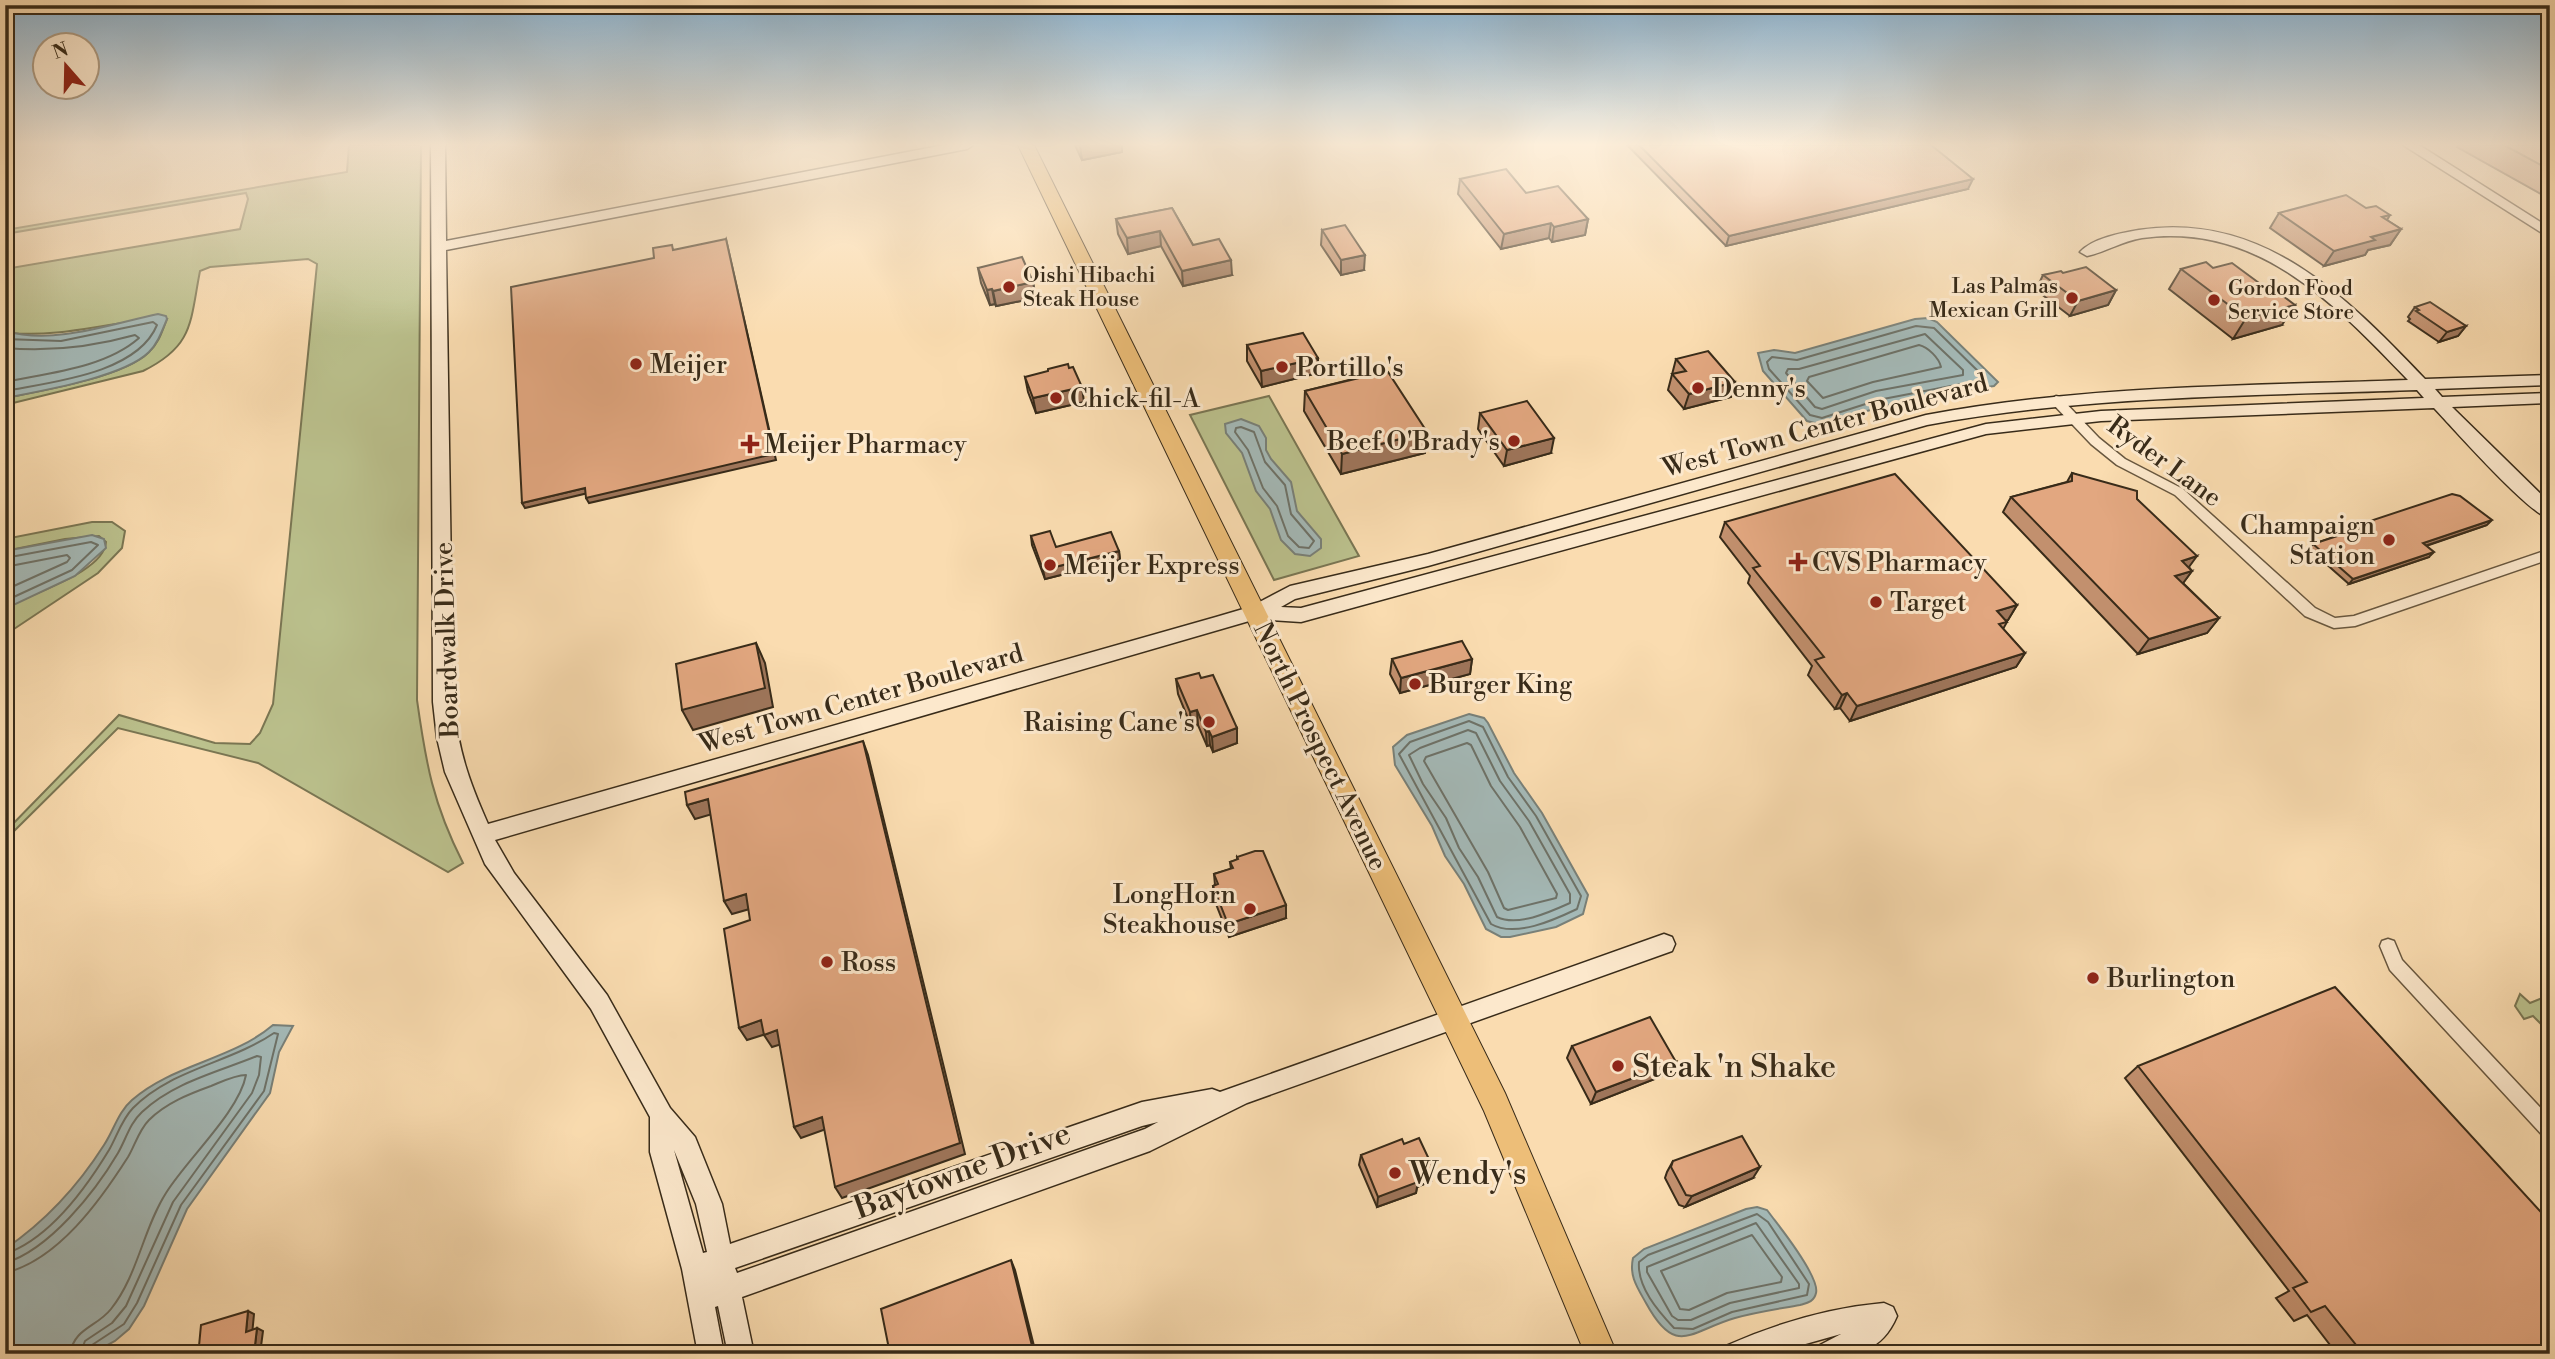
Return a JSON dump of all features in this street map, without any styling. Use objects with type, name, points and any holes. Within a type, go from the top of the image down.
[{"type":"main road","name":"North Prospect Avenue","points":[[1057,208],[1495,1103],[1601,1354]]},
{"type":"street","name":"Boardwalk Drive","points":[[439,208],[443,702],[454,772],[481,835],[506,880],[599,1002],[662,1116],[686,1145],[709,1204],[741,1354]]},
{"type":"street","points":[[439,247],[639,208]]},
{"type":"street","points":[[2509,208],[2550,234]]},
{"type":"street","points":[[2087,253],[2132,234],[2163,232],[2223,239],[2260,251],[2308,277],[2424,385],[2517,484],[2550,513]]},
{"type":"street","name":"West Town Center Boulevard","points":[[481,835],[1256,612],[1290,593],[1428,560],[1926,420],[2000,406],[2056,400],[2550,380]]},
{"type":"street","name":"West Town Center Boulevard","points":[[1256,612],[1301,615],[1943,439],[2014,424],[2076,418],[2550,398]]},
{"type":"street","name":"Ryder Lane","points":[[2056,400],[2095,441],[2121,461],[2179,492],[2310,612],[2334,623],[2355,621],[2550,554]]},
{"type":"street","name":"Baytowne Drive","points":[[701,1299],[1150,1139],[1241,1094],[1664,944]]},
{"type":"street","points":[[2388,946],[2396,965],[2550,1131]]},
{"type":"street","name":"Baytowne Drive","points":[[695,1269],[1142,1114],[1241,1094]]},
{"type":"street","name":"Boardwalk Drive","points":[[662,1116],[662,1152],[695,1269],[711,1354]]},
{"type":"street","points":[[904,1197],[910,1224]]},
{"type":"street","points":[[1737,1354],[1847,1318],[1884,1316],[1867,1336],[1829,1354]]},
{"type":"green space","points":[[132,208],[155,208],[5,234],[5,230]]},
{"type":"green space","points":[[245,208],[421,208],[417,700],[432,783],[444,822],[463,863],[448,872],[258,763],[118,728],[5,840],[5,832],[119,715],[215,743],[250,744],[260,733],[273,704],[317,264],[308,259],[210,267],[200,271],[187,331],[181,342],[160,362],[143,371],[5,405],[5,398],[81,382],[137,361],[155,345],[167,319],[51,333],[10,333],[5,331],[5,269],[240,229]]},
{"type":"green space","points":[[1269,396],[1359,556],[1274,580],[1190,415]]},
{"type":"green space","points":[[92,522],[112,522],[125,531],[122,548],[98,573],[5,635],[5,609],[79,573],[102,553],[106,542],[99,536],[65,539],[5,551],[5,539]]},
{"type":"green space","points":[[2520,994],[2530,1003],[2550,995],[2550,1033],[2533,1016],[2524,1019],[2515,1006]]},
{"type":"water","points":[[158,314],[166,316],[167,319],[152,348],[137,361],[81,382],[5,398],[5,331],[43,336],[82,332]]},
{"type":"water","points":[[1928,318],[1937,322],[1998,382],[1994,386],[1933,395],[1880,407],[1822,425],[1807,421],[1763,371],[1758,353],[1774,350],[1795,353],[1915,319]]},
{"type":"water","points":[[1241,419],[1259,426],[1266,438],[1266,450],[1271,459],[1291,482],[1297,511],[1321,539],[1321,548],[1310,556],[1295,554],[1281,540],[1270,509],[1256,491],[1242,453],[1226,433],[1225,424]]},
{"type":"water","points":[[92,535],[104,539],[106,548],[75,576],[5,609],[5,551]]},
{"type":"water","points":[[1469,714],[1484,718],[1488,723],[1514,773],[1542,813],[1588,895],[1583,914],[1556,927],[1510,937],[1501,937],[1486,929],[1464,884],[1445,856],[1432,826],[1395,765],[1393,747],[1407,735]]},
{"type":"water","points":[[273,1025],[293,1026],[279,1052],[270,1093],[187,1209],[144,1306],[129,1329],[115,1341],[91,1354],[5,1354],[5,1249],[34,1227],[72,1189],[132,1100],[166,1078],[239,1046]]},
{"type":"water","points":[[1757,1207],[1767,1210],[1807,1266],[1816,1286],[1814,1298],[1800,1305],[1735,1318],[1685,1336],[1666,1330],[1637,1286],[1632,1270],[1633,1258],[1644,1249]]},
{"type":"building","points":[[1172,208],[1193,245],[1219,239],[1231,260],[1182,271],[1160,231],[1127,238],[1116,219]]},
{"type":"building","points":[[1484,208],[1578,208],[1588,219],[1554,227],[1551,223],[1504,234]]},
{"type":"building","points":[[1702,208],[1847,208],[1729,236]]},
{"type":"building","points":[[2296,208],[2380,208],[2390,215],[2382,217],[2401,229],[2371,237],[2375,240],[2334,251],[2279,213]]},
{"type":"building","points":[[1345,225],[1365,255],[1341,260],[1322,230]]},
{"type":"building","name":"Meijer","points":[[726,239],[774,454],[586,498],[585,488],[522,503],[511,287],[654,258],[653,248],[672,245],[673,250]]},
{"type":"building","points":[[1022,257],[1033,282],[987,290],[978,268]]},
{"type":"building","points":[[2206,262],[2213,268],[2232,263],[2274,294],[2279,293],[2295,305],[2246,318],[2181,269]]},
{"type":"building","points":[[2086,267],[2116,290],[2078,301],[2043,275],[2061,271],[2063,273]]},
{"type":"building","points":[[2430,302],[2466,326],[2447,332],[2416,311],[2419,310],[2415,307]]},
{"type":"building","points":[[1303,333],[1318,358],[1261,371],[1247,345]]},
{"type":"building","points":[[1708,351],[1735,382],[1689,394],[1672,374],[1686,371],[1676,359]]},
{"type":"building","points":[[1068,364],[1069,368],[1073,367],[1082,387],[1033,398],[1025,377]]},
{"type":"building","points":[[1370,365],[1376,375],[1388,372],[1427,432],[1342,454],[1305,391],[1359,378],[1354,369]]},
{"type":"building","points":[[1527,401],[1554,438],[1507,450],[1480,413]]},
{"type":"building","points":[[2072,473],[2137,491],[2137,499],[2197,556],[2182,561],[2192,571],[2175,576],[2219,618],[2149,639],[2011,497],[2072,481]]},
{"type":"building","name":"Target","points":[[1895,474],[2017,605],[1997,611],[2007,622],[1999,624],[2025,653],[1857,706],[1847,693],[1842,695],[1815,660],[1824,657],[1753,568],[1760,566],[1725,522]]},
{"type":"building","name":"Champaign Station","points":[[2452,494],[2460,496],[2492,520],[2423,543],[2434,552],[2353,579],[2313,544],[2368,526],[2364,523]]},
{"type":"building","points":[[1050,531],[1056,547],[1111,532],[1119,551],[1043,570],[1031,536]]},
{"type":"building","points":[[1462,641],[1472,659],[1401,678],[1392,659]]},
{"type":"building","points":[[756,643],[765,688],[682,710],[676,664]]},
{"type":"building","name":"Raising Cane's","points":[[1199,673],[1201,678],[1213,675],[1237,728],[1212,737],[1209,731],[1206,732],[1197,710],[1190,712],[1176,679]]},
{"type":"building","points":[[863,741],[960,1143],[835,1187],[822,1117],[794,1127],[777,1030],[764,1035],[761,1020],[739,1028],[724,929],[750,920],[746,894],[724,901],[708,799],[687,805],[685,792]]},
{"type":"building","name":"LongHorn Steakhouse","points":[[1255,851],[1263,851],[1286,905],[1228,924],[1213,886],[1218,884],[1214,874],[1233,868],[1230,862]]},
{"type":"building","points":[[2335,987],[2550,1222],[2550,1354],[2352,1354],[2360,1350],[2325,1306],[2311,1312],[2293,1288],[2307,1282],[2138,1066]]},
{"type":"building","name":"Steak 'n Shake","points":[[1650,1017],[1676,1062],[1596,1092],[1572,1046]]},
{"type":"building","points":[[1742,1136],[1760,1167],[1692,1196],[1686,1195],[1671,1167],[1673,1161]]},
{"type":"building","name":"Wendy's","points":[[1419,1138],[1434,1170],[1416,1177],[1418,1182],[1378,1197],[1361,1155],[1402,1139],[1404,1144]]},
{"type":"building","points":[[1011,1260],[1034,1354],[890,1354],[881,1309]]},
{"type":"building","points":[[248,1311],[246,1332],[257,1328],[254,1354],[187,1354],[188,1349],[199,1346],[201,1325]]},
{"type":"place","name":"Oishi Hibachi Steak House","points":[[1009,287]]},
{"type":"place","name":"Las Palmas Mexican Grill","points":[[2072,298]]},
{"type":"place","name":"Gordon Food Service Store","points":[[2214,300]]},
{"type":"place","name":"Meijer","points":[[636,364]]},
{"type":"place","name":"Portillo's","points":[[1282,367]]},
{"type":"place","name":"Denny's","points":[[1698,388]]},
{"type":"place","name":"Chick-fil-A","points":[[1056,398]]},
{"type":"place","name":"Beef O'Brady's","points":[[1514,441]]},
{"type":"place","name":"Meijer Pharmacy","points":[[750,444]]},
{"type":"place","name":"Champaign Station","points":[[2389,540]]},
{"type":"place","name":"CVS Pharmacy","points":[[1798,562]]},
{"type":"place","name":"Meijer Express","points":[[1050,565]]},
{"type":"place","name":"Target","points":[[1876,602]]},
{"type":"place","name":"Burger King","points":[[1415,684]]},
{"type":"place","name":"Raising Cane's","points":[[1209,722]]},
{"type":"place","name":"LongHorn Steakhouse","points":[[1250,909]]},
{"type":"place","name":"Ross","points":[[827,962]]},
{"type":"place","name":"Burlington","points":[[2093,978]]},
{"type":"place","name":"Steak 'n Shake","points":[[1618,1066]]},
{"type":"place","name":"Wendy's","points":[[1395,1173]]}]
